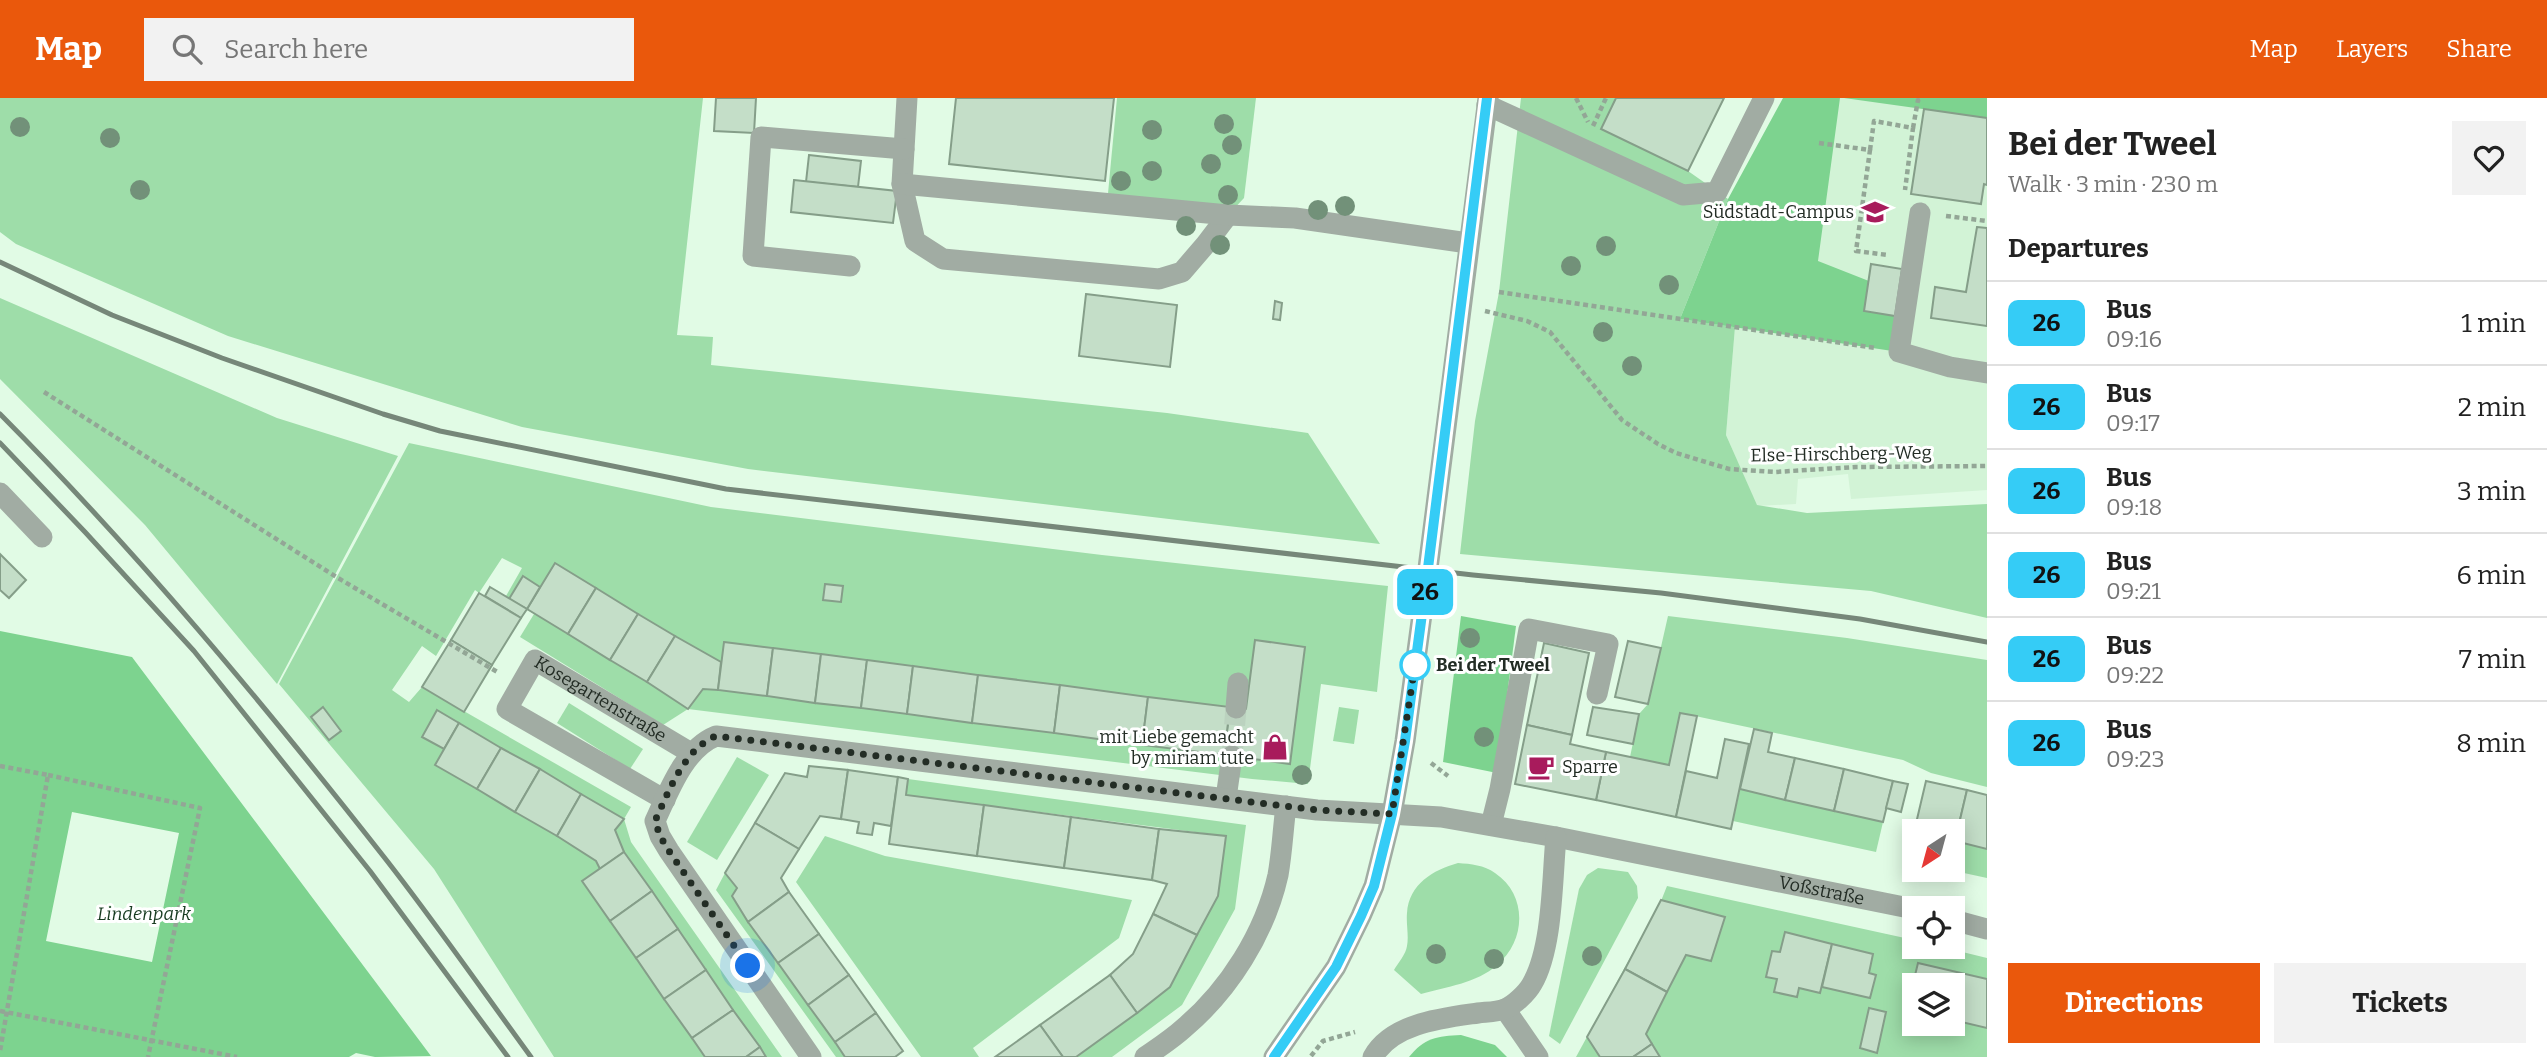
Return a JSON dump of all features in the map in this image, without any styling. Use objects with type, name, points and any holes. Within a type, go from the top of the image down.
[{"type":"street","points":[[907,98],[902,184],[915,242],[943,259],[1159,279],[1182,272],[1227,215]]},
{"type":"street","points":[[1274,1057],[1336,967],[1361,916],[1374,886],[1392,814],[1405,741],[1426,584],[1487,101],[1683,195],[1717,192],[1763,98]]},
{"type":"street","points":[[850,266],[753,256],[761,137],[904,149]]},
{"type":"street","points":[[902,184],[1227,215],[1295,218],[1468,243]]},
{"type":"street","points":[[1920,213],[1899,352],[1950,367],[1987,373]]},
{"type":"street","points":[[0,493],[42,537]]},
{"type":"street","points":[[1491,825],[1529,629],[1608,644],[1597,694]]},
{"type":"street","name":"Kosegartenstraße","points":[[665,800],[507,709],[535,660],[691,753]]},
{"type":"street","points":[[1236,708],[1238,682]]},
{"type":"street","points":[[811,1057],[660,836],[655,821],[691,753],[705,740],[716,736],[1337,812],[1441,817],[1556,837],[1546,941],[1541,965],[1531,986],[1505,1009],[1451,1017],[1399,1032],[1376,1053]]},
{"type":"street","points":[[1226,798],[1232,756]]},
{"type":"street","points":[[1145,1057],[1182,1030],[1206,1008],[1249,949],[1265,917],[1278,875],[1286,806]]},
{"type":"street","name":"Voßstraße","points":[[1556,837],[1902,907]]},
{"type":"street","points":[[1965,923],[1987,929]]},
{"type":"street","points":[[1505,1009],[1538,1057]]},
{"type":"path","points":[[1576,98],[1591,130]]},
{"type":"path","points":[[1923,98],[1919,100],[1913,128],[1902,210],[1987,221]]},
{"type":"path","points":[[1913,128],[1874,121],[1856,251],[1913,259]]},
{"type":"path","points":[[1819,143],[1870,150]]},
{"type":"path","points":[[1499,292],[1899,352]]},
{"type":"path","name":"Else-Hirschberg-Weg","points":[[1460,306],[1527,321],[1550,332],[1622,419],[1676,453],[1729,469],[1775,472],[1856,467],[1987,466]]},
{"type":"path","points":[[44,392],[338,578],[520,686]]},
{"type":"path","points":[[1431,763],[1448,776]]},
{"type":"path","points":[[0,766],[200,808],[148,1057]]},
{"type":"path","points":[[0,1051],[48,775]]},
{"type":"path","points":[[0,1011],[237,1057]]},
{"type":"path","points":[[1310,1057],[1323,1041],[1355,1032]]},
{"type":"shaded area","name":"Südstadt-Campus","points":[[1790,98],[1987,98],[1987,490],[1851,499],[1848,474],[1798,479],[1796,504],[1757,506],[1726,435],[1735,327]]},
{"type":"green space","points":[[0,98],[703,98],[677,335],[713,337],[711,365],[1167,413],[1308,433],[1380,544],[748,469],[522,427],[228,336],[16,244],[0,232]]},
{"type":"green space","points":[[1117,98],[1256,98],[1244,198],[1228,215],[1107,204]]},
{"type":"green space","points":[[1521,98],[1616,98],[1601,129],[1688,171],[1728,199],[1680,319],[1735,327],[1726,435],[1757,505],[1807,513],[1987,504],[1987,618],[1871,591],[1460,554],[1475,421],[1499,292]]},
{"type":"green space","points":[[1783,98],[1840,98],[1818,261],[1907,296],[1899,352],[1680,319],[1728,199]]},
{"type":"green space","points":[[1844,98],[1987,98],[1987,118]]},
{"type":"green space","points":[[0,298],[277,418],[398,456],[277,684],[145,525],[0,379]]},
{"type":"green space","points":[[409,443],[711,507],[1102,555],[1388,586],[1377,692],[1321,684],[1308,784],[688,709],[663,725],[520,637],[534,614],[506,596],[522,568],[502,558],[479,593],[475,590],[436,656],[422,646],[392,690],[409,702],[422,687],[631,807],[624,819],[631,842],[782,1057],[554,1057],[434,869],[279,684]]},
{"type":"green space","points":[[1461,616],[1516,626],[1497,773],[1443,762]]},
{"type":"green space","points":[[1668,616],[1847,638],[1987,660],[1987,787],[1931,773],[1903,760],[1681,713],[1669,765],[1630,757],[1639,714],[1648,704]]},
{"type":"green space","name":"Lindenpark","points":[[0,631],[132,657],[431,1056],[375,1057],[356,1053],[349,1057],[0,1057]],"holes":[[[72,812],[179,833],[152,962],[46,941]]]},
{"type":"green space","points":[[569,703],[643,749],[630,769],[557,723]]},
{"type":"green space","points":[[1339,707],[1359,710],[1354,744],[1333,741]]},
{"type":"green space","points":[[737,757],[769,775],[717,860],[687,842]]},
{"type":"green space","points":[[908,779],[1246,825],[1235,909],[1182,1005],[1112,1057],[1076,1057],[1170,987],[1218,896],[1226,836],[906,795]]},
{"type":"green space","points":[[1740,789],[1883,822],[1876,852],[1733,821]]},
{"type":"green space","points":[[825,836],[885,856],[1132,900],[1119,938],[973,1048],[979,1057],[921,1057],[796,882]]},
{"type":"green space","points":[[1965,844],[1987,849],[1987,878],[1965,873]]},
{"type":"green space","points":[[1458,863],[1486,868],[1506,882],[1518,905],[1518,931],[1507,955],[1489,971],[1461,984],[1421,994],[1394,970],[1407,946],[1409,903],[1417,886],[1431,874]]},
{"type":"green space","points":[[1598,868],[1628,872],[1637,886],[1638,898],[1560,1044],[1549,1036],[1579,889],[1587,875]]},
{"type":"green space","points":[[725,873],[737,888],[732,896],[845,1057],[836,1057],[716,890]]},
{"type":"green space","points":[[1667,886],[1902,937],[1902,959],[1965,959],[1965,953],[1987,958],[1987,1057],[1576,1057]]},
{"type":"green space","points":[[1461,1035],[1495,1045],[1507,1057],[1409,1057],[1432,1039]]},
{"type":"building","points":[[716,98],[756,98],[754,133],[714,131]]},
{"type":"building","points":[[956,98],[1114,98],[1105,181],[949,164]]},
{"type":"building","points":[[1616,98],[1724,98],[1688,171],[1601,129]]},
{"type":"building","points":[[1924,109],[1987,118],[1987,185],[1984,184],[1981,204],[1911,194]]},
{"type":"building","points":[[809,155],[861,161],[858,187],[806,182]]},
{"type":"building","points":[[794,180],[897,191],[893,223],[791,212]]},
{"type":"building","points":[[1977,227],[1987,228],[1987,326],[1931,318],[1935,287],[1966,292]]},
{"type":"building","points":[[1871,264],[1902,269],[1895,316],[1864,311]]},
{"type":"building","points":[[1086,294],[1177,305],[1170,367],[1079,356]]},
{"type":"building","points":[[1275,301],[1282,303],[1280,320],[1273,319]]},
{"type":"building","points":[[0,554],[26,580],[9,598],[0,590]]},
{"type":"building","points":[[555,563],[596,588],[568,634],[527,609]]},
{"type":"building","points":[[523,576],[540,587],[527,609],[509,599]]},
{"type":"building","points":[[825,584],[843,586],[841,602],[823,600]]},
{"type":"building","points":[[490,587],[527,609],[521,618],[485,596]]},
{"type":"building","points":[[596,588],[638,614],[610,660],[568,634]]},
{"type":"building","points":[[479,593],[521,618],[492,665],[451,640]]},
{"type":"building","points":[[638,614],[675,636],[647,682],[610,660]]},
{"type":"building","points":[[675,636],[721,662],[718,690],[703,689],[688,709],[647,682]]},
{"type":"building","points":[[451,640],[492,665],[464,712],[422,687]]},
{"type":"building","points":[[1255,640],[1305,647],[1290,764],[1224,755],[1230,707],[1246,709]]},
{"type":"building","points":[[1628,641],[1661,648],[1648,704],[1615,697]]},
{"type":"building","points":[[724,642],[773,648],[767,696],[718,690]]},
{"type":"building","points":[[1544,643],[1589,653],[1572,735],[1527,725]]},
{"type":"building","points":[[773,648],[821,654],[815,703],[767,696]]},
{"type":"building","points":[[821,654],[867,660],[861,708],[815,703]]},
{"type":"building","points":[[867,660],[913,666],[907,714],[861,708]]},
{"type":"building","points":[[913,666],[978,675],[972,723],[907,714]]},
{"type":"building","points":[[978,675],[1060,685],[1054,733],[972,723]]},
{"type":"building","points":[[1060,685],[1148,697],[1142,745],[1054,733]]},
{"type":"building","points":[[1148,697],[1230,707],[1224,755],[1142,745]]},
{"type":"building","points":[[323,707],[341,731],[329,740],[311,717]]},
{"type":"building","points":[[1593,707],[1639,714],[1633,744],[1587,735]]},
{"type":"building","points":[[437,710],[459,723],[444,749],[422,737]]},
{"type":"building","points":[[1680,713],[1697,716],[1676,817],[1596,800],[1606,752],[1669,765]]},
{"type":"building","points":[[459,723],[501,748],[477,789],[435,765]]},
{"type":"building","points":[[1527,725],[1572,735],[1570,744],[1606,752],[1596,800],[1515,784]]},
{"type":"building","points":[[1754,729],[1772,733],[1768,752],[1795,758],[1785,800],[1740,789]]},
{"type":"building","points":[[1725,739],[1749,744],[1731,829],[1676,817],[1686,771],[1717,778]]},
{"type":"building","points":[[501,748],[540,769],[515,812],[477,789]]},
{"type":"building","points":[[1795,758],[1844,769],[1834,811],[1785,800]]},
{"type":"building","points":[[809,766],[848,770],[841,819],[820,816],[799,849],[755,823],[785,773],[807,777]]},
{"type":"building","points":[[540,769],[581,794],[557,836],[515,812]]},
{"type":"building","points":[[1844,769],[1893,781],[1883,822],[1834,811]]},
{"type":"building","points":[[848,770],[898,777],[891,826],[874,823],[872,835],[857,833],[859,822],[841,819]]},
{"type":"building","points":[[898,777],[908,779],[906,795],[984,805],[977,856],[889,844]]},
{"type":"building","points":[[1893,781],[1908,784],[1901,812],[1886,808]]},
{"type":"building","points":[[1926,781],[1967,790],[1960,819],[1917,819]]},
{"type":"building","points":[[1967,790],[1987,795],[1987,849],[1965,844],[1965,819],[1960,819]]},
{"type":"building","points":[[581,794],[624,819],[615,830],[624,852],[600,869],[596,861],[557,836]]},
{"type":"building","points":[[984,805],[1071,817],[1064,868],[977,856]]},
{"type":"building","points":[[1071,817],[1159,829],[1152,880],[1064,868]]},
{"type":"building","points":[[755,823],[799,849],[781,878],[789,892],[748,922],[732,896],[737,888],[725,873]]},
{"type":"building","points":[[1159,829],[1226,836],[1218,896],[1197,935],[1153,914],[1167,884],[1152,880]]},
{"type":"building","points":[[624,852],[652,891],[610,921],[582,881]]},
{"type":"building","points":[[652,891],[678,929],[636,958],[610,921]]},
{"type":"building","points":[[789,892],[819,934],[778,963],[748,922]]},
{"type":"building","points":[[1661,900],[1725,917],[1711,961],[1686,955],[1667,992],[1625,969]]},
{"type":"building","points":[[1153,914],[1197,935],[1170,987],[1137,1013],[1110,975],[1133,954]]},
{"type":"building","points":[[678,929],[706,970],[664,999],[636,958]]},
{"type":"building","points":[[1785,932],[1832,944],[1820,993],[1799,988],[1797,997],[1774,992],[1777,979],[1766,977],[1772,951],[1780,952]]},
{"type":"building","points":[[819,934],[849,975],[808,1005],[778,963]]},
{"type":"building","points":[[1832,944],[1873,954],[1869,973],[1876,975],[1870,998],[1822,987]]},
{"type":"building","points":[[1918,963],[1961,973],[1916,973]]},
{"type":"building","points":[[1625,969],[1667,992],[1646,1034],[1652,1044],[1633,1057],[1600,1057],[1587,1037]]},
{"type":"building","points":[[706,970],[733,1010],[692,1038],[664,999]]},
{"type":"building","points":[[1965,974],[1987,979],[1987,1028],[1965,1023]]},
{"type":"building","points":[[849,975],[876,1013],[835,1042],[808,1005]]},
{"type":"building","points":[[1110,975],[1137,1013],[1076,1057],[1063,1057],[1040,1025]]},
{"type":"building","points":[[1869,1008],[1886,1012],[1877,1053],[1860,1048]]},
{"type":"building","points":[[733,1010],[760,1047],[746,1057],[705,1057],[692,1038]]},
{"type":"building","points":[[876,1013],[903,1051],[895,1057],[845,1057],[835,1042]]},
{"type":"building","points":[[1040,1025],[1063,1057],[995,1057]]},
{"type":"building","points":[[1652,1044],[1660,1057],[1633,1057]]},
{"type":"building","points":[[760,1047],[766,1057],[746,1057]]},
{"type":"tunnel","points":[[1232,756],[1236,708]]},
{"type":"railway","points":[[0,262],[112,315],[222,358],[383,414],[440,431],[726,489],[1473,575],[1661,593],[1860,619],[1987,642]]},
{"type":"railway","points":[[0,414],[101,520],[246,686],[403,882],[531,1057]]},
{"type":"railway","points":[[0,443],[194,651],[370,871],[508,1057]]},
{"type":"bus line","name":"26","points":[[1274,1057],[1336,967],[1361,916],[1374,886],[1392,814],[1405,741],[1426,584],[1487,98]]},
{"type":"place","name":"Südstadt-Campus","points":[[1875,212]]},
{"type":"place","name":"Bei der Tweel","points":[[1415,665]]},
{"type":"place","name":"mit Liebe gemacht by miriam tute","points":[[1275,747]]},
{"type":"place","name":"Sparre","points":[[1541,767]]},
{"type":"route","points":[[748,966],[669,851],[655,821],[691,753],[705,740],[716,736],[1317,810],[1392,814],[1415,665]]}]
